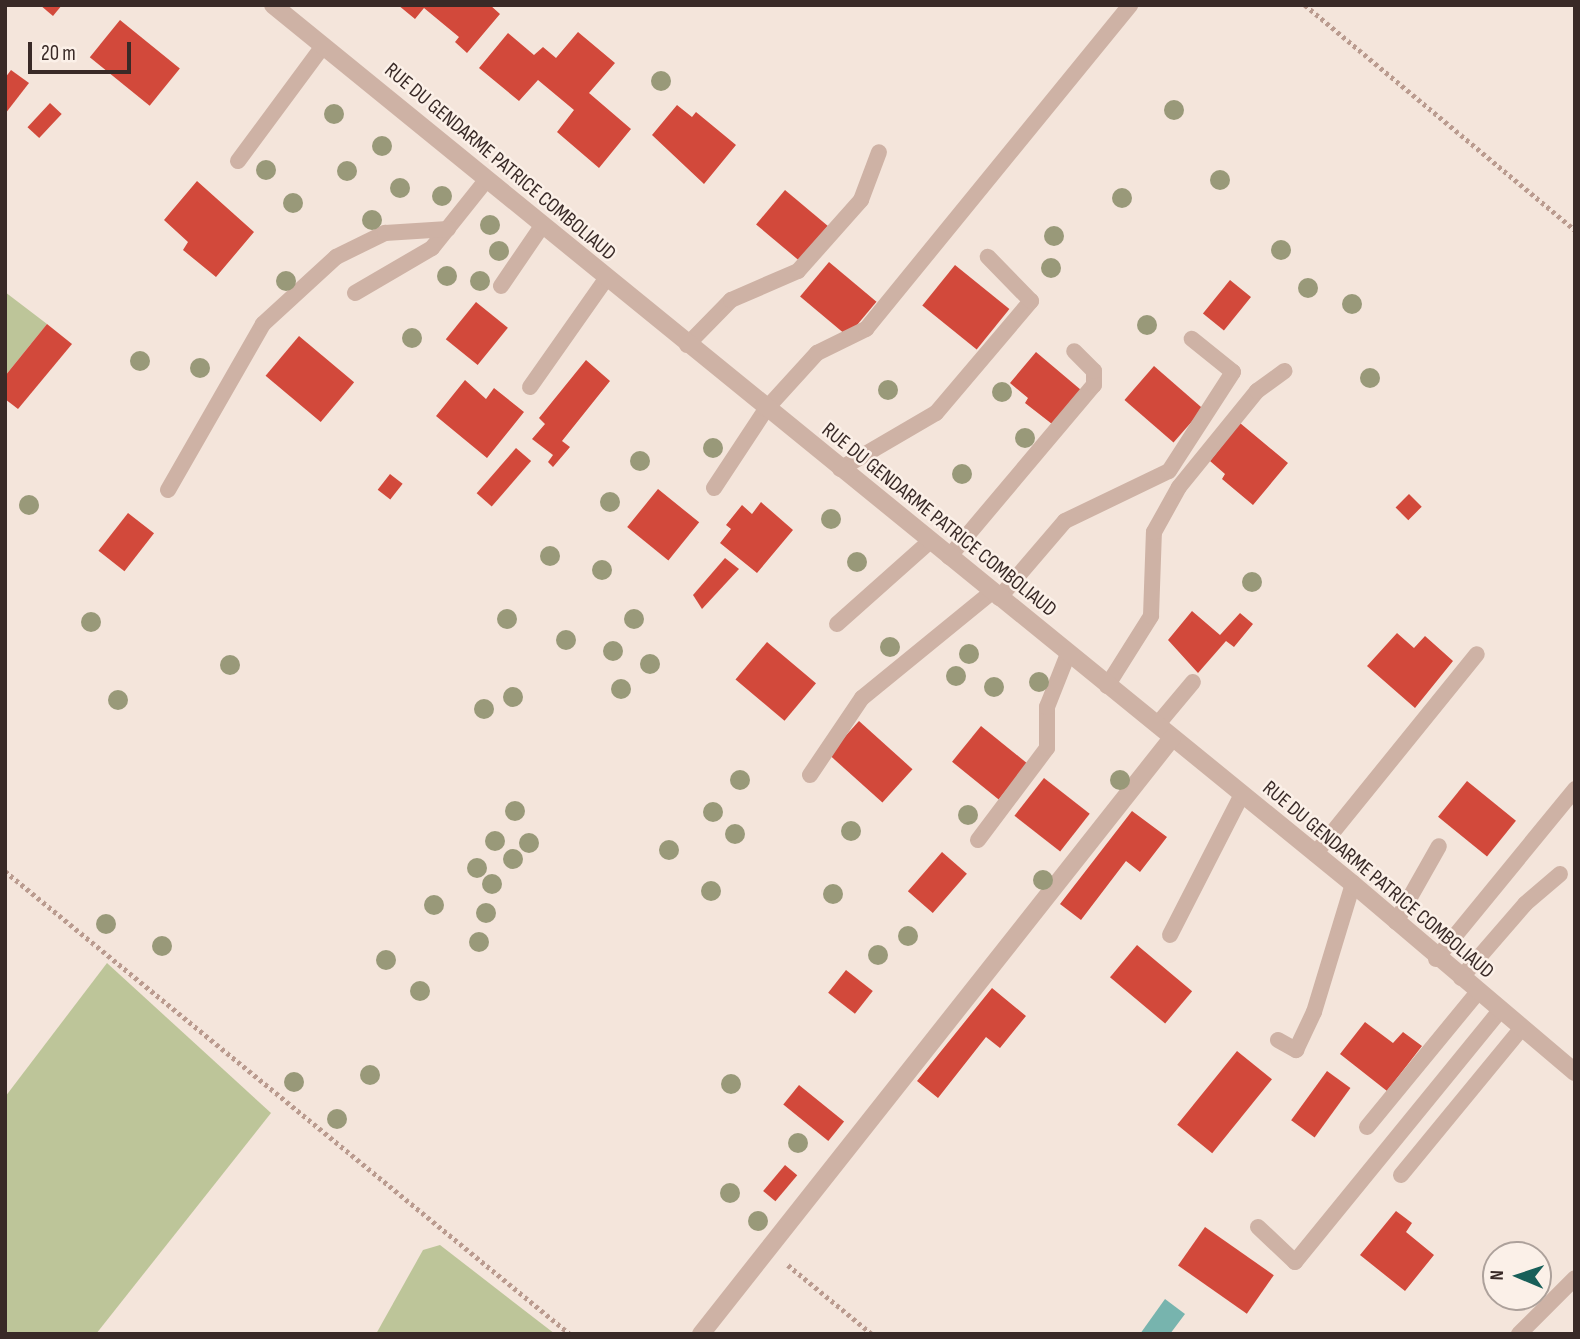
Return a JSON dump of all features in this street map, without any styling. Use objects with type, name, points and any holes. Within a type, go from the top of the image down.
[{"type":"street","name":"RUE DU GENDARME PATRICE COMBOLIAUD","points":[[273,5],[929,542],[1353,884],[1436,959],[1575,1071]]},
{"type":"street","points":[[701,1334],[1172,738]]},
{"type":"lane","points":[[714,488],[766,409],[817,353],[866,329],[1130,5]]},
{"type":"lane","points":[[238,161],[323,46]]},
{"type":"lane","points":[[687,345],[731,300],[799,271],[861,200],[879,152]]},
{"type":"lane","points":[[355,293],[432,248],[487,179]]},
{"type":"lane","points":[[501,286],[542,226]]},
{"type":"lane","points":[[168,490],[263,324],[336,257],[385,233],[448,229]]},
{"type":"lane","points":[[840,469],[936,412],[1031,301],[988,257]]},
{"type":"lane","points":[[530,387],[606,279]]},
{"type":"lane","points":[[810,775],[862,698],[995,595],[1065,521],[1168,471],[1233,372],[1192,339]]},
{"type":"lane","points":[[948,557],[1094,385],[1094,371],[1074,351]]},
{"type":"lane","points":[[1107,686],[1151,616],[1154,532],[1179,487],[1257,391],[1285,371]]},
{"type":"lane","points":[[837,624],[929,542]]},
{"type":"lane","points":[[978,840],[1046,748],[1047,707],[1068,653]]},
{"type":"lane","points":[[1315,853],[1477,654]]},
{"type":"lane","points":[[1157,725],[1193,682]]},
{"type":"lane","points":[[1436,959],[1575,789]]},
{"type":"lane","points":[[1170,935],[1242,794]]},
{"type":"lane","points":[[1396,922],[1439,846]]},
{"type":"lane","points":[[1461,978],[1525,904],[1560,874]]},
{"type":"lane","points":[[1278,1040],[1296,1051],[1314,1012],[1353,884]]},
{"type":"lane","points":[[1367,1126],[1477,993]]},
{"type":"lane","points":[[1258,1227],[1295,1262],[1500,1011]]},
{"type":"lane","points":[[1401,1175],[1521,1029]]},
{"type":"lane","points":[[1519,1334],[1575,1278]]},
{"type":"path","points":[[1305,5],[1575,230]]},
{"type":"path","points":[[5,871],[570,1334]]},
{"type":"path","points":[[768,1249],[872,1334]]},
{"type":"green space","points":[[5,292],[47,324],[5,376]]},
{"type":"green space","points":[[107,963],[271,1113],[96,1334],[5,1334],[5,1097]]},
{"type":"green space","points":[[440,1245],[555,1334],[376,1334],[423,1250]]},
{"type":"water","points":[[1165,1299],[1185,1314],[1170,1334],[1140,1334]]},
{"type":"building","points":[[40,5],[62,5],[53,16]]},
{"type":"building","points":[[398,5],[490,5],[500,14],[467,53],[455,42],[459,37],[424,8],[415,19]]},
{"type":"building","points":[[120,20],[180,68],[150,106],[90,57]]},
{"type":"building","points":[[578,32],[615,63],[589,93],[631,129],[599,168],[557,132],[574,110],[538,80],[519,101],[479,68],[508,33],[534,55],[543,47],[556,58]]},
{"type":"building","points":[[11,70],[29,83],[5,114],[5,78]]},
{"type":"building","points":[[50,103],[62,114],[39,138],[27,127]]},
{"type":"building","points":[[677,105],[692,117],[696,112],[736,145],[704,184],[652,135]]},
{"type":"building","points":[[197,181],[254,232],[216,277],[183,250],[188,242],[164,220]]},
{"type":"building","points":[[785,190],[828,226],[799,260],[756,224]]},
{"type":"building","points":[[829,262],[876,302],[848,336],[800,296]]},
{"type":"building","points":[[955,265],[1009,309],[977,349],[922,305]]},
{"type":"building","points":[[1230,280],[1251,297],[1224,330],[1203,313]]},
{"type":"building","points":[[476,302],[508,328],[478,365],[446,339]]},
{"type":"building","points":[[47,324],[72,344],[18,409],[5,399],[5,376]]},
{"type":"building","points":[[299,336],[354,382],[321,422],[266,376]]},
{"type":"building","points":[[1036,352],[1081,390],[1052,424],[1025,403],[1028,398],[1010,383]]},
{"type":"building","points":[[586,360],[610,381],[562,441],[570,447],[553,467],[548,462],[553,455],[532,439],[545,424],[539,418]]},
{"type":"building","points":[[1154,366],[1203,409],[1174,443],[1124,400]]},
{"type":"building","points":[[465,380],[486,399],[494,388],[524,412],[487,458],[436,416]]},
{"type":"building","points":[[1240,423],[1288,463],[1253,505],[1222,479],[1225,474],[1210,461]]},
{"type":"building","points":[[516,448],[531,461],[492,506],[477,493]]},
{"type":"building","points":[[390,474],[403,484],[390,500],[378,490]]},
{"type":"building","points":[[658,489],[699,522],[668,560],[627,527]]},
{"type":"building","points":[[1409,494],[1422,507],[1408,520],[1396,507]]},
{"type":"building","points":[[761,502],[793,530],[757,573],[720,543],[731,529],[726,525],[742,505],[752,514]]},
{"type":"building","points":[[128,513],[154,533],[124,571],[98,551]]},
{"type":"building","points":[[725,558],[739,569],[702,609],[693,595]]},
{"type":"building","points":[[1192,611],[1220,635],[1240,613],[1253,624],[1234,647],[1226,641],[1198,673],[1168,640]]},
{"type":"building","points":[[1397,633],[1414,648],[1425,636],[1453,661],[1415,708],[1367,666]]},
{"type":"building","points":[[767,642],[816,683],[785,721],[736,680]]},
{"type":"building","points":[[859,721],[913,769],[882,803],[829,754]]},
{"type":"building","points":[[981,726],[1028,764],[999,800],[952,762]]},
{"type":"building","points":[[1044,778],[1090,814],[1060,852],[1014,816]]},
{"type":"building","points":[[1467,781],[1516,821],[1487,856],[1438,817]]},
{"type":"building","points":[[1132,811],[1167,837],[1140,872],[1126,861],[1081,920],[1060,904]]},
{"type":"building","points":[[942,852],[967,874],[933,913],[908,891]]},
{"type":"building","points":[[1137,945],[1192,991],[1165,1023],[1110,977]]},
{"type":"building","points":[[846,970],[873,991],[855,1014],[828,993]]},
{"type":"building","points":[[992,988],[1026,1016],[1000,1048],[986,1037],[938,1098],[917,1081]]},
{"type":"building","points":[[1365,1022],[1393,1043],[1403,1032],[1422,1046],[1387,1091],[1340,1054]]},
{"type":"building","points":[[1237,1051],[1272,1079],[1212,1153],[1177,1125]]},
{"type":"building","points":[[1327,1071],[1350,1088],[1315,1137],[1291,1120]]},
{"type":"building","points":[[799,1085],[844,1122],[828,1141],[783,1104]]},
{"type":"building","points":[[785,1165],[797,1175],[775,1201],[763,1191]]},
{"type":"building","points":[[1396,1211],[1412,1223],[1406,1232],[1434,1255],[1405,1291],[1360,1255]]},
{"type":"building","points":[[1205,1227],[1274,1275],[1247,1314],[1178,1266]]}]
